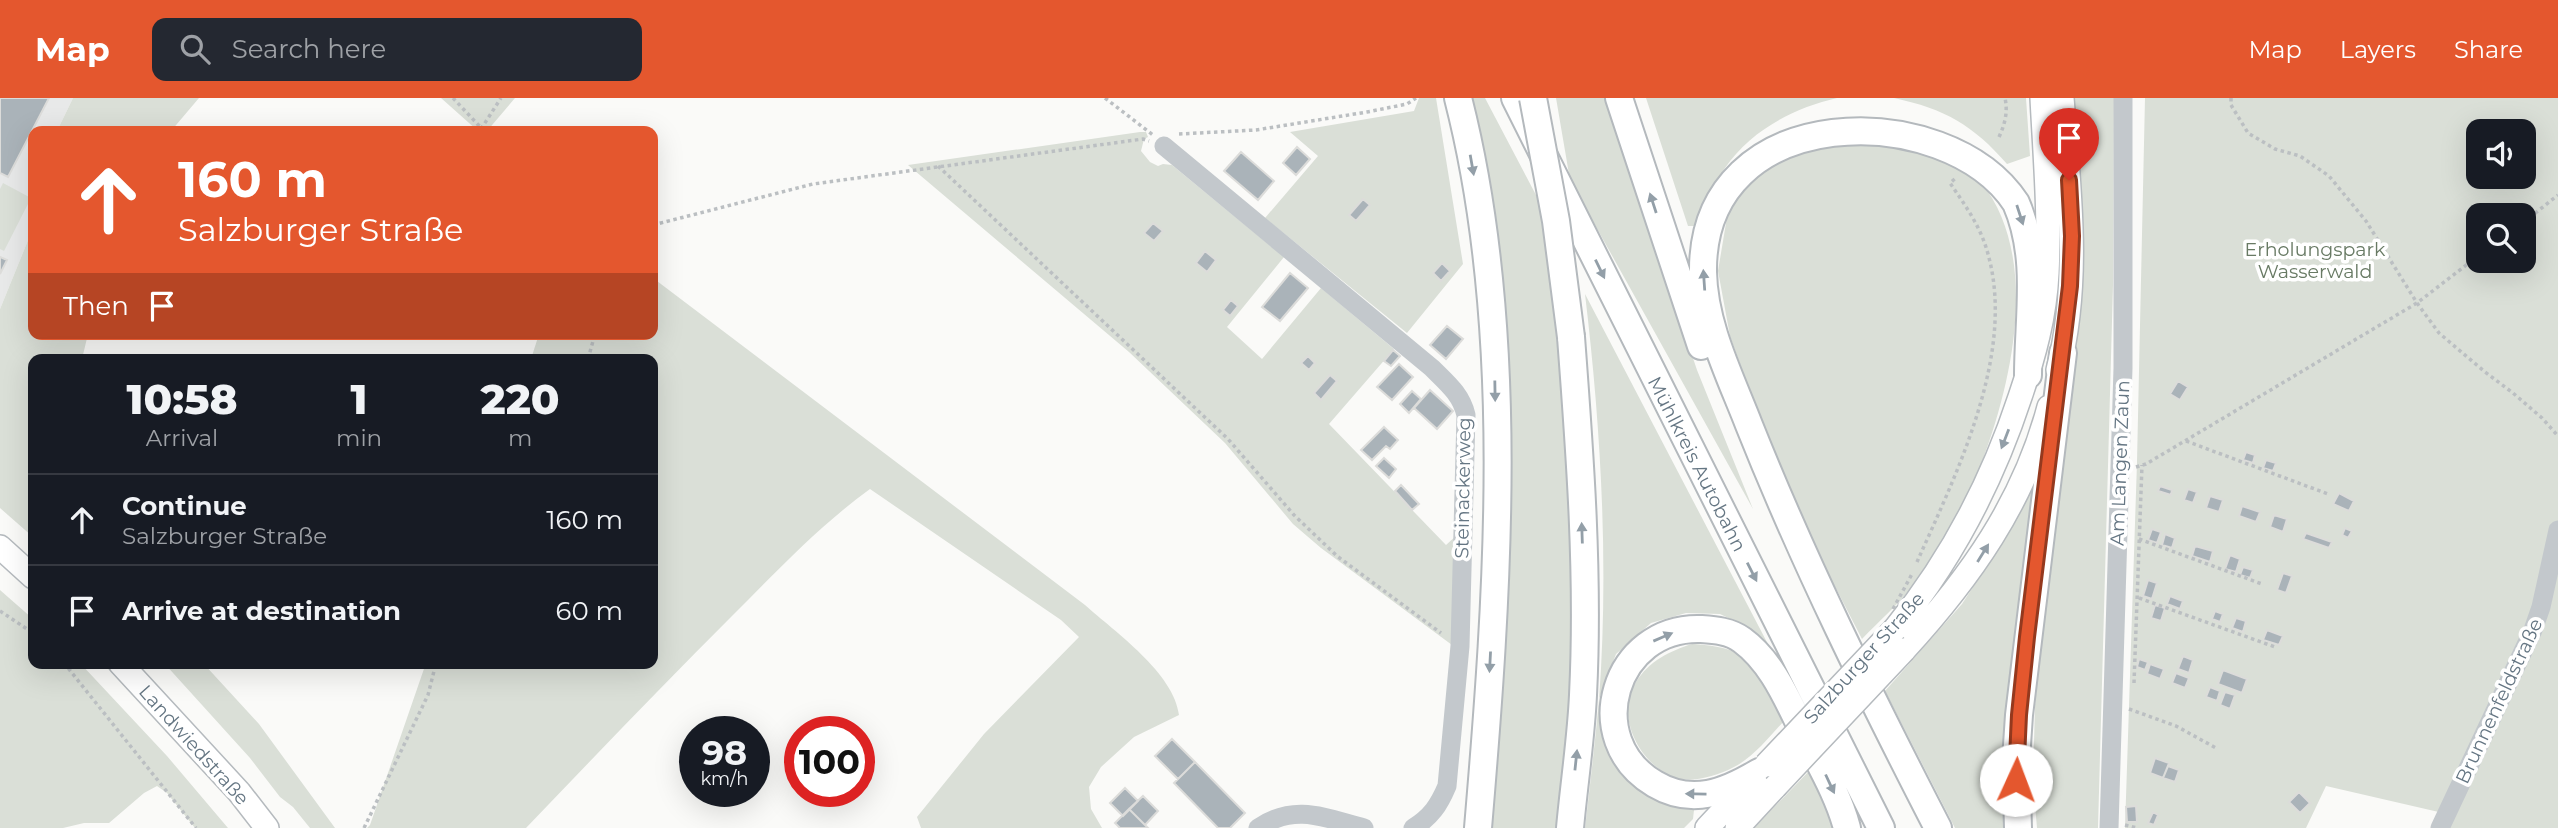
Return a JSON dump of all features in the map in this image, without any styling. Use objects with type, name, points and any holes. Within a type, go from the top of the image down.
[{"type":"highway","points":[[1458,98],[1480,214],[1495,370],[1494,593],[1478,828]]},
{"type":"highway","name":"Mühlkreis Autobahn","points":[[1516,98],[1881,828]]},
{"type":"highway","points":[[1533,98],[1556,221],[1571,337],[1579,442],[1584,582],[1583,695],[1570,828]]},
{"type":"highway","points":[[1619,98],[1699,340],[1734,431],[1850,690],[1920,828]]},
{"type":"highway","points":[[1837,108],[1802,118],[1778,130],[1737,167],[1716,200],[1705,236],[1705,293],[1721,354],[1782,503],[1843,638],[1938,828]]},
{"type":"highway","points":[[1933,118],[1976,144],[2001,173],[2017,205],[2029,248],[2032,281],[2028,374]]},
{"type":"highway","points":[[2018,828],[2016,787],[2019,715],[2063,353]]},
{"type":"highway","points":[[1767,775],[1709,795],[1674,793],[1642,775],[1628,761],[1620,746],[1612,711],[1620,678],[1629,662],[1657,638],[1674,632],[1692,629],[1725,631],[1740,638],[1759,656],[1775,677],[1828,778],[1847,828]]},
{"type":"main road","name":"Salzburger Straße","points":[[1900,639],[1923,594],[1963,531],[1993,471],[2028,374],[2040,329],[2047,275],[2048,219],[2042,98]]},
{"type":"main road","name":"Salzburger Straße","points":[[1707,828],[1767,775],[1900,639],[1958,587],[1982,556],[2004,517],[2045,421],[2063,353],[2072,236],[2062,98]]},
{"type":"main road","points":[[0,547],[28,572]]},
{"type":"main road","name":"Landwiedstraße","points":[[126,669],[239,792],[267,828]]},
{"type":"main road","name":"Salzburger Straße","points":[[1737,828],[1767,775]]},
{"type":"street","name":"Am Langen Zaun","points":[[2109,828],[2124,276],[2123,98]]},
{"type":"street","name":"Steinackerweg","points":[[1164,146],[1432,368],[1457,393],[1463,403],[1466,415],[1461,646],[1447,786],[1439,806],[1426,820],[1413,828]]},
{"type":"street","name":"Brunnenfeldstraße","points":[[2440,828],[2533,630],[2541,607],[2558,530]]},
{"type":"street","points":[[1258,828],[1271,819],[1304,813],[1364,828]]},
{"type":"path","points":[[453,98],[479,126]]},
{"type":"path","points":[[485,126],[501,98]]},
{"type":"path","points":[[1105,98],[1146,128],[1164,146]]},
{"type":"path","points":[[1164,146],[1175,134],[1256,130],[1367,112],[1407,104],[1416,98]]},
{"type":"path","points":[[1999,137],[2005,125],[2008,108],[2005,98]]},
{"type":"path","points":[[2231,98],[2231,105],[2248,133],[2275,149],[2300,156],[2329,176],[2366,221],[2439,333],[2542,418],[2558,436]]},
{"type":"path","points":[[658,224],[813,184],[1143,139],[1164,146]]},
{"type":"path","points":[[939,166],[1228,439],[1294,515],[1337,556],[1461,646]]},
{"type":"path","points":[[1917,562],[1966,446],[1989,372],[1996,303],[1988,253],[1975,220],[1950,183],[1961,174]]},
{"type":"path","points":[[2536,212],[2558,195]]},
{"type":"path","points":[[2120,468],[2142,465],[2185,440],[2417,303],[2466,265]]},
{"type":"path","points":[[2185,440],[2328,494]]},
{"type":"path","points":[[2133,695],[2142,465]]},
{"type":"path","points":[[2131,539],[2140,539],[2262,584]]},
{"type":"path","points":[[2129,597],[2138,597],[2275,647]]},
{"type":"path","points":[[0,611],[28,630]]},
{"type":"path","points":[[69,669],[197,828]]},
{"type":"path","points":[[364,828],[428,695],[434,669]]},
{"type":"path","points":[[2125,708],[2151,715],[2216,748]]},
{"type":"shaded area","points":[[0,98],[73,98],[59,126],[28,126],[28,240],[0,309]]},
{"type":"green space","points":[[73,98],[199,98],[175,126],[59,126]]},
{"type":"green space","points":[[441,98],[515,98],[491,126],[472,126]]},
{"type":"green space","points":[[1419,98],[1436,98],[1463,264],[1407,333],[1265,218],[1318,156],[1290,132],[1414,111]]},
{"type":"green space","points":[[1470,98],[1485,98],[1546,214],[1561,353],[1572,520],[1572,667],[1560,828],[1489,828],[1500,711]]},
{"type":"green space","points":[[1556,98],[1605,98],[1697,370],[1753,509],[1570,180]]},
{"type":"green space","points":[[1646,98],[1837,98],[1805,108],[1775,122],[1747,142],[1721,175],[1696,226],[1688,226]]},
{"type":"green space","points":[[1894,98],[2026,98],[2030,156],[2007,164],[1982,139],[1957,120],[1928,107]]},
{"type":"green space","points":[[2074,98],[2114,98],[2113,285],[2098,828],[2037,828],[2033,782],[2035,705],[2082,227]]},
{"type":"green space","name":"Erholungspark Wasserwald","points":[[2145,98],[2558,98],[2558,828],[2446,828],[2443,813],[2326,786],[2306,828],[2125,828]]},
{"type":"green space","points":[[1896,127],[1981,182],[1999,212],[2010,245],[2015,281],[2015,318],[2004,392],[1983,459],[1969,492],[1934,555],[1913,585],[1862,639],[1809,536],[1766,436],[1730,336],[1718,271],[1727,217],[1748,181],[1773,159]]},
{"type":"green space","points":[[1146,132],[1148,137],[1144,139],[1141,151],[1150,162],[1158,166],[1172,165],[1284,257],[1227,327],[1262,359],[1321,288],[1394,349],[1329,424],[1446,545],[1457,535],[1452,645],[1321,548],[1293,524],[1225,443],[1129,352],[908,165]]},
{"type":"green space","points":[[3,183],[28,196],[28,204],[4,251],[0,249],[0,189]]},
{"type":"green space","points":[[28,240],[28,340],[87,340],[83,354],[28,354],[28,533],[0,508],[0,309]]},
{"type":"green space","points":[[658,282],[1085,605],[1155,669],[1175,699],[1179,715],[1134,737],[1101,767],[1089,787],[1091,809],[1102,828],[921,828],[917,817],[984,734],[1079,637],[1061,620],[870,489],[833,518],[782,566],[526,828],[367,828],[424,669],[658,669],[658,354],[533,354],[537,340],[658,340]]},
{"type":"green space","points":[[1585,294],[1770,648],[1739,623],[1720,614],[1686,613],[1651,623],[1616,654],[1599,699],[1603,599],[1602,497]]},
{"type":"green space","points":[[2036,480],[2009,828],[1955,828],[1885,691],[1962,604],[2003,541]]},
{"type":"green space","points":[[0,590],[28,615],[28,669],[86,669],[167,756],[228,828],[195,828],[167,793],[157,786],[144,793],[109,823],[84,823],[63,828],[0,828]]},
{"type":"green space","points":[[1692,644],[1729,650],[1753,663],[1787,718],[1740,764],[1714,775],[1686,780],[1666,774],[1643,753],[1635,740],[1628,710],[1636,682],[1647,668],[1668,654]]},
{"type":"green space","points":[[169,669],[209,669],[259,724],[335,828],[310,828],[293,807],[280,797],[250,758]]},
{"type":"green space","points":[[1599,699],[1607,743],[1624,772],[1640,791],[1667,803],[1694,810],[1693,819],[1684,828],[1585,828]]},
{"type":"green space","points":[[1811,769],[1838,828],[1754,828]]},
{"type":"building","points":[[0,98],[49,98],[34,126],[28,126],[28,138],[8,177],[0,173]]},
{"type":"building","points":[[1297,147],[1310,159],[1296,175],[1283,163]]},
{"type":"building","points":[[1241,152],[1274,181],[1258,200],[1224,171]]},
{"type":"building","points":[[1363,199],[1370,205],[1356,221],[1349,215]]},
{"type":"building","points":[[1153,223],[1163,231],[1154,241],[1144,233]]},
{"type":"building","points":[[1205,251],[1216,260],[1207,272],[1196,263]]},
{"type":"building","points":[[0,257],[7,260],[0,274]]},
{"type":"building","points":[[1442,263],[1450,271],[1441,281],[1433,273]]},
{"type":"building","points":[[1290,273],[1308,288],[1280,321],[1262,307]]},
{"type":"building","points":[[1231,300],[1238,306],[1230,316],[1223,310]]},
{"type":"building","points":[[1447,326],[1463,339],[1446,359],[1430,345]]},
{"type":"building","points":[[1393,350],[1400,356],[1391,366],[1384,361]]},
{"type":"building","points":[[1308,356],[1315,363],[1309,370],[1301,363]]},
{"type":"building","points":[[1399,364],[1413,377],[1392,400],[1377,387]]},
{"type":"building","points":[[1330,375],[1337,381],[1321,400],[1314,393]]},
{"type":"building","points":[[2178,381],[2188,387],[2180,400],[2170,394]]},
{"type":"building","points":[[1430,390],[1453,411],[1437,429],[1414,408]]},
{"type":"building","points":[[1412,391],[1421,399],[1409,413],[1400,404]]},
{"type":"building","points":[[1384,427],[1398,440],[1390,449],[1386,446],[1372,460],[1361,450]]},
{"type":"building","points":[[2246,452],[2255,455],[2253,463],[2243,460]]},
{"type":"building","points":[[1384,458],[1396,469],[1389,478],[1376,466]]},
{"type":"building","points":[[2266,460],[2276,463],[2273,471],[2263,468]]},
{"type":"building","points":[[1401,485],[1419,504],[1412,510],[1395,491]]},
{"type":"building","points":[[2160,486],[2172,490],[2171,495],[2158,491]]},
{"type":"building","points":[[2188,489],[2197,492],[2193,503],[2184,500]]},
{"type":"building","points":[[2339,493],[2354,501],[2349,511],[2333,504]]},
{"type":"building","points":[[2210,496],[2223,500],[2219,512],[2206,508]]},
{"type":"building","points":[[2242,506],[2260,512],[2256,522],[2239,516]]},
{"type":"building","points":[[2274,515],[2287,519],[2283,532],[2270,527]]},
{"type":"building","points":[[2345,528],[2352,531],[2348,538],[2342,535]]},
{"type":"building","points":[[2152,529],[2161,532],[2157,543],[2148,540]]},
{"type":"building","points":[[2306,533],[2332,542],[2329,548],[2303,539]]},
{"type":"building","points":[[2165,534],[2175,538],[2172,548],[2162,545]]},
{"type":"building","points":[[2195,546],[2213,551],[2210,562],[2192,556]]},
{"type":"building","points":[[2230,555],[2240,559],[2236,572],[2225,569]]},
{"type":"building","points":[[2243,567],[2253,570],[2250,578],[2240,575]]},
{"type":"building","points":[[2283,573],[2292,576],[2286,593],[2277,590]]},
{"type":"building","points":[[2148,580],[2157,583],[2152,599],[2143,596]]},
{"type":"building","points":[[2170,596],[2183,601],[2180,609],[2167,604]]},
{"type":"building","points":[[2155,605],[2165,608],[2161,621],[2151,618]]},
{"type":"building","points":[[2215,611],[2223,614],[2220,622],[2212,619]]},
{"type":"building","points":[[2236,618],[2246,621],[2243,632],[2232,628]]},
{"type":"building","points":[[2267,630],[2283,636],[2279,645],[2263,640]]},
{"type":"building","points":[[2183,656],[2193,660],[2189,673],[2178,669]]},
{"type":"building","points":[[2139,659],[2148,662],[2145,670],[2137,667]]},
{"type":"building","points":[[2150,664],[2164,669],[2160,679],[2147,674]]},
{"type":"building","points":[[2223,670],[2247,679],[2242,693],[2218,684]]},
{"type":"building","points":[[2176,673],[2189,678],[2185,688],[2172,683]]},
{"type":"building","points":[[2210,687],[2220,691],[2217,701],[2206,697]]},
{"type":"building","points":[[2225,692],[2235,695],[2230,709],[2220,705]]},
{"type":"building","points":[[1172,739],[1195,762],[1178,779],[1155,756]]},
{"type":"building","points":[[2155,758],[2169,763],[2163,778],[2150,773]]},
{"type":"building","points":[[1195,762],[1245,813],[1230,828],[1218,828],[1174,783]]},
{"type":"building","points":[[2168,766],[2179,770],[2175,782],[2163,778]]},
{"type":"building","points":[[1125,788],[1138,801],[1123,816],[1110,803]]},
{"type":"building","points":[[2299,792],[2310,803],[2300,813],[2289,802]]},
{"type":"building","points":[[1143,796],[1158,811],[1145,825],[1129,809]]},
{"type":"building","points":[[2136,806],[2137,822],[2127,822],[2126,807]]},
{"type":"building","points":[[1129,809],[1148,828],[1120,828],[1115,823]]},
{"type":"building","points":[[2153,812],[2158,815],[2154,825],[2148,823]]},
{"type":"route","points":[[2016,780],[2027,637],[2070,286],[2072,236],[2069,180]]}]
